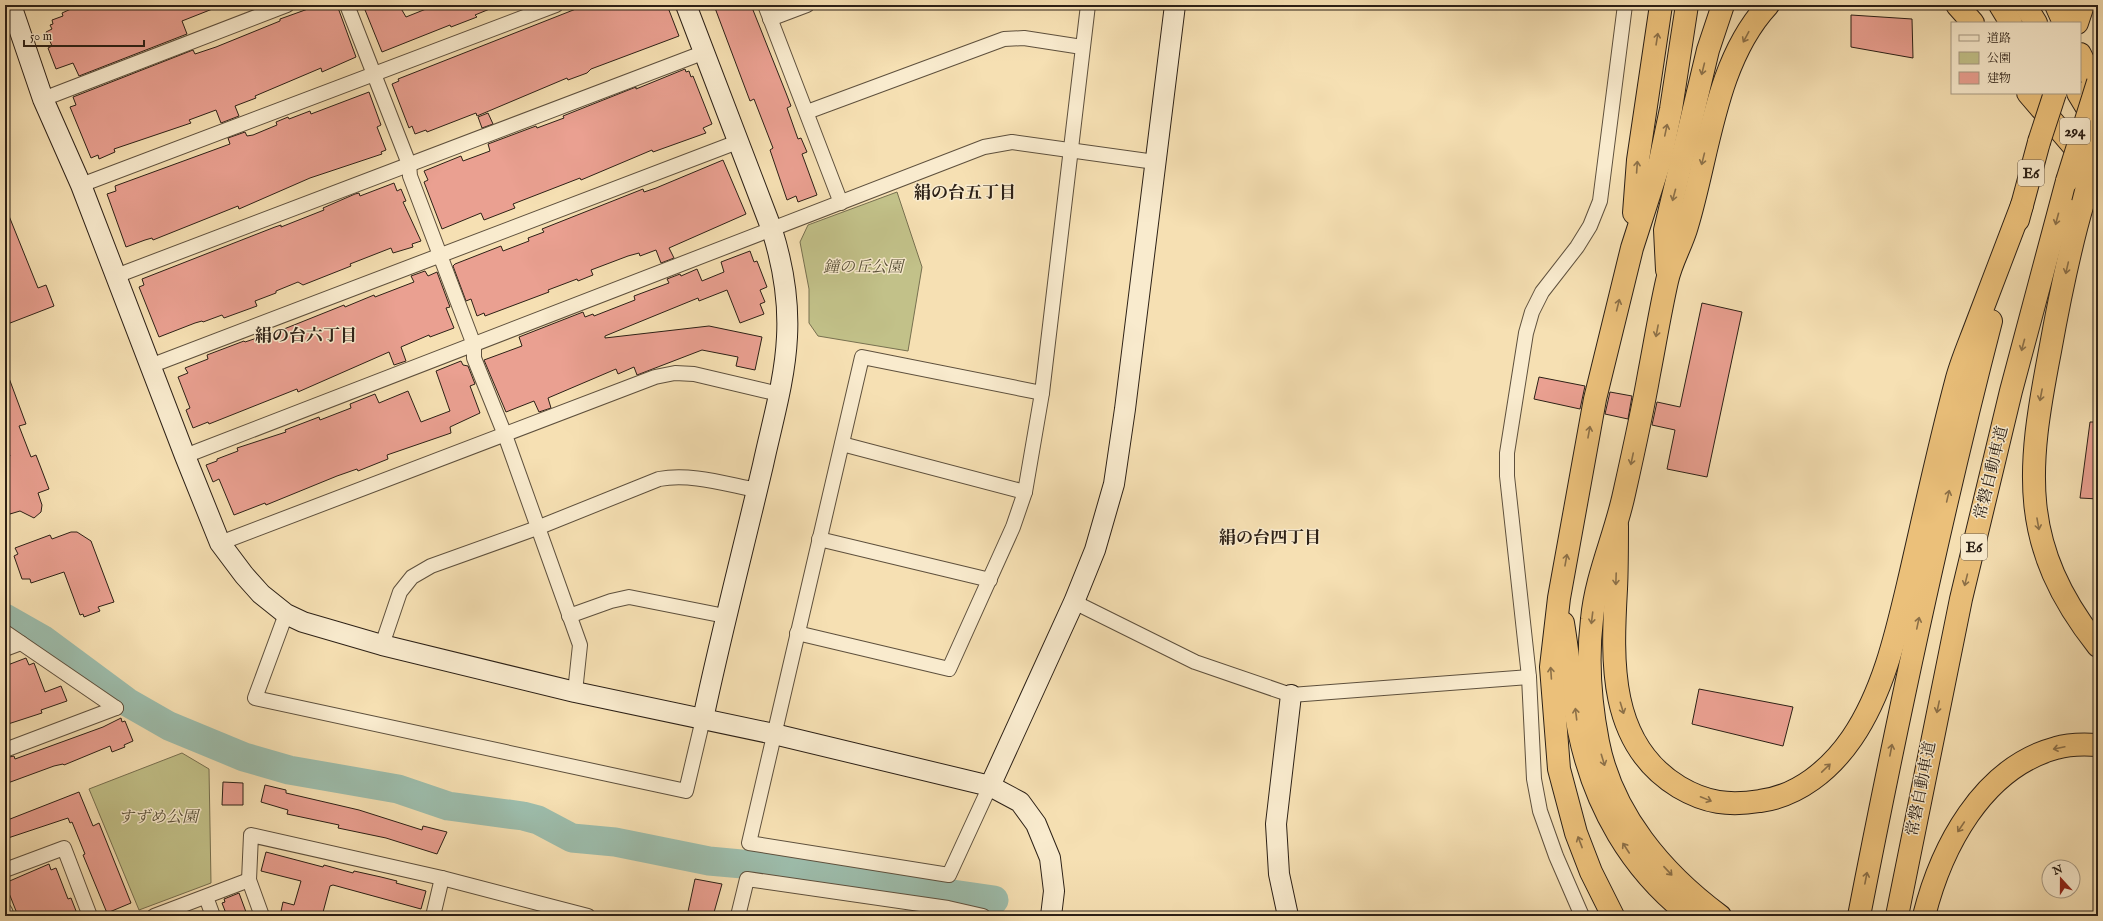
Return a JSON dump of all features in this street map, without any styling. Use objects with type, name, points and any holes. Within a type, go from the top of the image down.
[{"type":"highway","points":[[1632,248],[1638,160],[1659,29],[1661,5]]},
{"type":"highway","points":[[1613,916],[1591,872],[1576,833],[1559,769],[1551,667],[1559,598],[1595,399],[1632,248],[1660,161],[1671,109],[1688,5]]},
{"type":"highway","points":[[1667,279],[1665,230],[1706,57],[1723,5]]},
{"type":"highway","points":[[1720,916],[1679,882],[1644,843],[1631,824],[1619,800],[1608,774],[1599,745],[1590,685],[1592,617],[1600,578],[1617,526],[1642,411],[1667,279],[1687,226],[1720,97],[1735,58],[1748,32],[1768,5]]},
{"type":"highway","points":[[1956,5],[1972,22]]},
{"type":"highway","points":[[2000,5],[2010,22]]},
{"type":"highway","points":[[2025,5],[2035,22]]},
{"type":"highway","points":[[2056,5],[2064,22]]},
{"type":"highway","points":[[2077,22],[2083,5]]},
{"type":"highway","points":[[2081,56],[2098,90]]},
{"type":"highway","name":"常磐自動車道","points":[[1897,916],[1961,599],[2011,391],[2067,181],[2098,82]]},
{"type":"highway","points":[[2029,94],[2098,174]]},
{"type":"highway","name":"E6","points":[[1859,916],[1898,715],[1925,594],[1975,384],[2022,205],[2054,94]]},
{"type":"highway","name":"294","points":[[2055,94],[2098,169]]},
{"type":"highway","name":"294","points":[[2079,94],[2098,126]]},
{"type":"highway","points":[[2098,144],[2058,307],[2039,408],[2034,448],[2033,478],[2038,527],[2043,549],[2053,575],[2065,600],[2098,646]]},
{"type":"highway","points":[[1617,526],[1613,646],[1615,680],[1620,707],[1632,735],[1647,760],[1666,779],[1688,792],[1714,802],[1743,804],[1772,800],[1800,789],[1826,769],[1852,739],[1872,702],[1893,641],[1956,379],[2022,205]]},
{"type":"highway","points":[[1559,598],[1578,730],[1595,789],[1617,833],[1639,866],[1666,894],[1692,916]]},
{"type":"highway","points":[[1924,916],[1934,883],[1957,833],[1974,807],[1993,785],[2032,757],[2056,748],[2079,744],[2098,745]]},
{"type":"street","points":[[11,5],[43,99],[81,185],[185,456],[220,542],[244,575],[261,594],[286,614],[303,622],[382,645],[575,692],[774,734],[990,786],[1020,802],[1036,824],[1050,858],[1054,891],[1051,916]]},
{"type":"street","points":[[43,99],[287,5]]},
{"type":"street","points":[[347,5],[409,164],[410,176],[474,345],[474,358],[505,435],[580,645],[575,692]]},
{"type":"street","points":[[81,185],[556,5]]},
{"type":"street","points":[[286,614],[255,698],[686,791],[725,616],[757,490],[779,394],[788,338],[787,299],[782,264],[772,230],[740,141],[686,5]]},
{"type":"street","points":[[765,5],[841,203]]},
{"type":"street","points":[[770,19],[807,5]]},
{"type":"street","points":[[797,633],[949,669],[1013,527],[1025,492],[1042,393],[1069,151],[1088,5]]},
{"type":"street","points":[[1042,393],[862,357],[749,843],[949,875],[1074,602],[1095,550],[1114,484],[1125,409],[1175,5]]},
{"type":"street","points":[[1582,916],[1556,856],[1540,811],[1534,779],[1529,676],[1507,476],[1507,453],[1526,333],[1532,312],[1542,292],[1590,226],[1600,201],[1625,5]]},
{"type":"street","points":[[807,112],[1004,39],[1024,38],[1082,47]]},
{"type":"street","points":[[116,276],[705,52]]},
{"type":"street","points":[[150,366],[440,254],[740,141]]},
{"type":"street","points":[[185,456],[772,230],[984,146],[1012,142],[1155,162]]},
{"type":"street","points":[[220,542],[655,377],[675,373],[694,374],[779,394]]},
{"type":"street","points":[[842,444],[1025,492]]},
{"type":"street","points":[[382,645],[400,592],[412,577],[431,566],[537,528],[659,479],[673,476],[686,477],[757,490]]},
{"type":"street","points":[[819,539],[990,580]]},
{"type":"street","points":[[569,616],[611,601],[629,597],[725,616]]},
{"type":"street","points":[[1074,602],[1195,662],[1290,695],[1529,676]]},
{"type":"street","points":[[5,632],[116,708],[5,750]]},
{"type":"street","points":[[5,649],[22,643]]},
{"type":"street","points":[[1288,916],[1279,874],[1276,824],[1290,695]]},
{"type":"street","points":[[262,916],[249,880],[251,835],[442,878],[588,916]]},
{"type":"street","points":[[5,870],[64,848],[90,916]]},
{"type":"street","points":[[433,916],[442,878]]},
{"type":"street","points":[[738,916],[747,879],[947,912],[983,916]]},
{"type":"street","points":[[154,916],[249,880]]},
{"type":"street","points":[[206,897],[213,916]]},
{"type":"street","points":[[5,911],[7,916]]},
{"type":"green space","name":"鐘の丘公園","points":[[897,192],[922,267],[908,351],[818,336],[809,323],[809,289],[800,242],[808,225]]},
{"type":"green space","name":"すずめ公園","points":[[182,753],[209,769],[211,883],[139,910],[89,789]]},
{"type":"building","points":[[70,5],[220,6],[182,21],[187,34],[79,76],[73,63],[56,69],[48,48],[52,46],[46,32],[52,29],[50,25],[53,24],[52,20],[63,16],[62,13],[71,9]]},
{"type":"building","points":[[319,5],[337,5],[356,57],[322,72],[321,68],[255,96],[256,98],[235,106],[239,116],[221,123],[216,110],[189,120],[191,123],[114,149],[115,152],[99,159],[98,155],[91,158],[70,107],[76,105],[73,97],[193,50],[195,54],[216,47],[280,21],[280,19]]},
{"type":"building","points":[[363,5],[399,5],[406,17],[436,5],[497,6],[475,15],[477,17],[451,27],[450,25],[382,52]]},
{"type":"building","points":[[586,5],[667,5],[679,36],[591,69],[587,73],[568,80],[567,78],[477,116],[476,113],[427,132],[426,130],[415,134],[412,126],[409,128],[392,84],[399,81],[398,79]]},
{"type":"building","points":[[723,5],[751,5],[791,106],[787,108],[798,139],[801,138],[807,152],[802,154],[817,195],[798,202],[796,196],[787,200],[770,150],[773,148],[754,99],[750,101],[715,8]]},
{"type":"building","points":[[1851,15],[1912,19],[1913,58],[1851,47]]},
{"type":"building","points":[[685,69],[686,72],[689,71],[691,77],[693,76],[712,124],[703,128],[706,133],[653,152],[652,150],[581,180],[580,178],[513,204],[515,208],[484,220],[481,213],[442,229],[424,182],[428,180],[424,171],[461,156],[463,161],[490,151],[488,144],[536,126],[537,128],[564,118],[563,116]]},
{"type":"building","points":[[369,92],[381,125],[377,127],[386,150],[381,152],[382,154],[310,178],[239,209],[238,206],[153,240],[152,238],[126,247],[107,194],[116,191],[115,186],[230,144],[228,138],[245,132],[247,136],[253,135],[277,125],[276,122],[288,117],[289,119],[310,111],[311,114]]},
{"type":"building","points":[[488,113],[493,124],[482,128],[478,117]]},
{"type":"building","points":[[723,160],[746,214],[669,248],[674,258],[661,263],[656,250],[640,256],[639,253],[628,256],[591,270],[593,275],[578,281],[577,279],[548,290],[549,292],[485,316],[484,313],[477,316],[471,299],[466,301],[453,266],[455,264],[501,246],[503,251],[529,241],[528,238],[544,232],[542,229],[643,189],[644,192],[656,188]]},
{"type":"building","points":[[394,183],[397,191],[401,189],[406,201],[403,202],[421,241],[412,244],[413,247],[393,253],[391,248],[303,285],[298,282],[276,291],[276,293],[255,301],[257,306],[224,318],[222,315],[203,322],[195,323],[159,337],[139,287],[144,285],[142,279],[275,227],[281,225],[281,227],[324,210],[323,208],[355,194],[359,193],[360,196]]},
{"type":"building","points":[[5,206],[38,288],[46,285],[54,306],[5,325]]},
{"type":"building","points":[[750,251],[754,262],[757,261],[767,287],[760,290],[765,302],[760,304],[764,314],[740,323],[727,290],[699,301],[698,298],[605,336],[605,338],[709,326],[762,337],[755,370],[736,366],[738,357],[702,350],[637,375],[634,367],[618,374],[616,369],[548,398],[551,408],[539,412],[534,401],[506,412],[484,360],[522,346],[519,337],[583,312],[585,317],[593,314],[594,316],[635,300],[634,296],[669,283],[667,279],[680,274],[681,276],[697,269],[702,281],[724,272],[721,262]]},
{"type":"building","points":[[425,271],[428,276],[437,272],[450,307],[446,308],[454,328],[430,337],[429,335],[401,347],[406,361],[394,365],[389,352],[298,392],[297,389],[209,424],[208,422],[193,428],[186,410],[190,408],[178,377],[188,373],[185,368],[208,359],[207,355],[244,341],[245,342],[284,329],[344,305],[345,307],[374,295],[375,297],[414,282],[411,276]]},
{"type":"building","points":[[1702,303],[1742,312],[1707,477],[1667,469],[1675,430],[1652,425],[1657,402],[1680,407]]},
{"type":"building","points":[[461,361],[463,365],[468,366],[475,384],[470,386],[480,413],[450,427],[451,433],[387,455],[388,459],[358,471],[357,469],[337,476],[266,505],[265,503],[234,515],[219,479],[213,482],[206,465],[238,451],[237,448],[286,432],[285,430],[319,417],[320,420],[351,408],[350,404],[375,394],[379,403],[408,391],[421,422],[450,411],[436,371]]},
{"type":"building","points":[[6,370],[26,424],[19,426],[31,457],[36,455],[49,489],[38,493],[42,505],[41,512],[34,518],[20,511],[10,514],[5,499],[5,458],[10,456],[5,442]]},
{"type":"building","points":[[1539,377],[1585,386],[1580,409],[1534,399]]},
{"type":"building","points":[[1610,392],[1632,396],[1628,419],[1605,414]]},
{"type":"building","points":[[2090,422],[2098,422],[2098,499],[2080,498]]},
{"type":"building","points":[[71,532],[77,532],[91,541],[114,602],[98,607],[100,611],[84,617],[83,614],[80,615],[64,572],[31,583],[30,579],[22,579],[14,556],[18,554],[15,548],[50,535],[52,539]]},
{"type":"building","points":[[26,658],[29,665],[34,663],[45,692],[61,686],[67,701],[41,710],[42,713],[5,725],[5,666]]},
{"type":"building","points":[[1699,689],[1793,707],[1783,746],[1692,724]]},
{"type":"building","points":[[121,718],[122,722],[125,721],[133,741],[124,745],[125,747],[112,752],[110,746],[64,765],[54,766],[5,784],[5,758],[14,756],[15,759],[103,727]]},
{"type":"building","points":[[223,782],[243,783],[243,805],[222,805]]},
{"type":"building","points":[[265,785],[286,790],[286,793],[359,810],[422,830],[423,826],[447,832],[437,854],[386,838],[338,828],[339,825],[287,814],[288,810],[261,802]]},
{"type":"building","points":[[79,792],[93,826],[99,823],[131,903],[107,913],[83,855],[85,854],[72,822],[70,823],[68,818],[5,839],[5,821]]},
{"type":"building","points":[[266,852],[323,867],[324,865],[353,873],[354,871],[381,877],[397,881],[396,883],[426,891],[421,909],[333,885],[330,886],[322,916],[280,916],[283,902],[294,905],[301,881],[261,871]]},
{"type":"building","points":[[49,864],[51,870],[56,868],[68,899],[71,898],[78,916],[18,916],[5,883]]},
{"type":"building","points":[[695,879],[722,884],[713,916],[687,916]]},
{"type":"building","points":[[239,893],[246,912],[237,916],[227,916],[222,903],[225,902],[224,899]]},
{"type":"waterway","points":[[5,618],[42,639],[127,702],[169,726],[244,757],[289,770],[398,789],[448,806],[523,816],[538,820],[572,838],[615,842],[709,861],[841,873],[918,889],[994,900]]},
{"type":"district","name":"絹の台五丁目","points":[[965,193]]},
{"type":"district","name":"絹の台六丁目","points":[[306,336]]},
{"type":"district","name":"絹の台四丁目","points":[[1270,538]]}]
